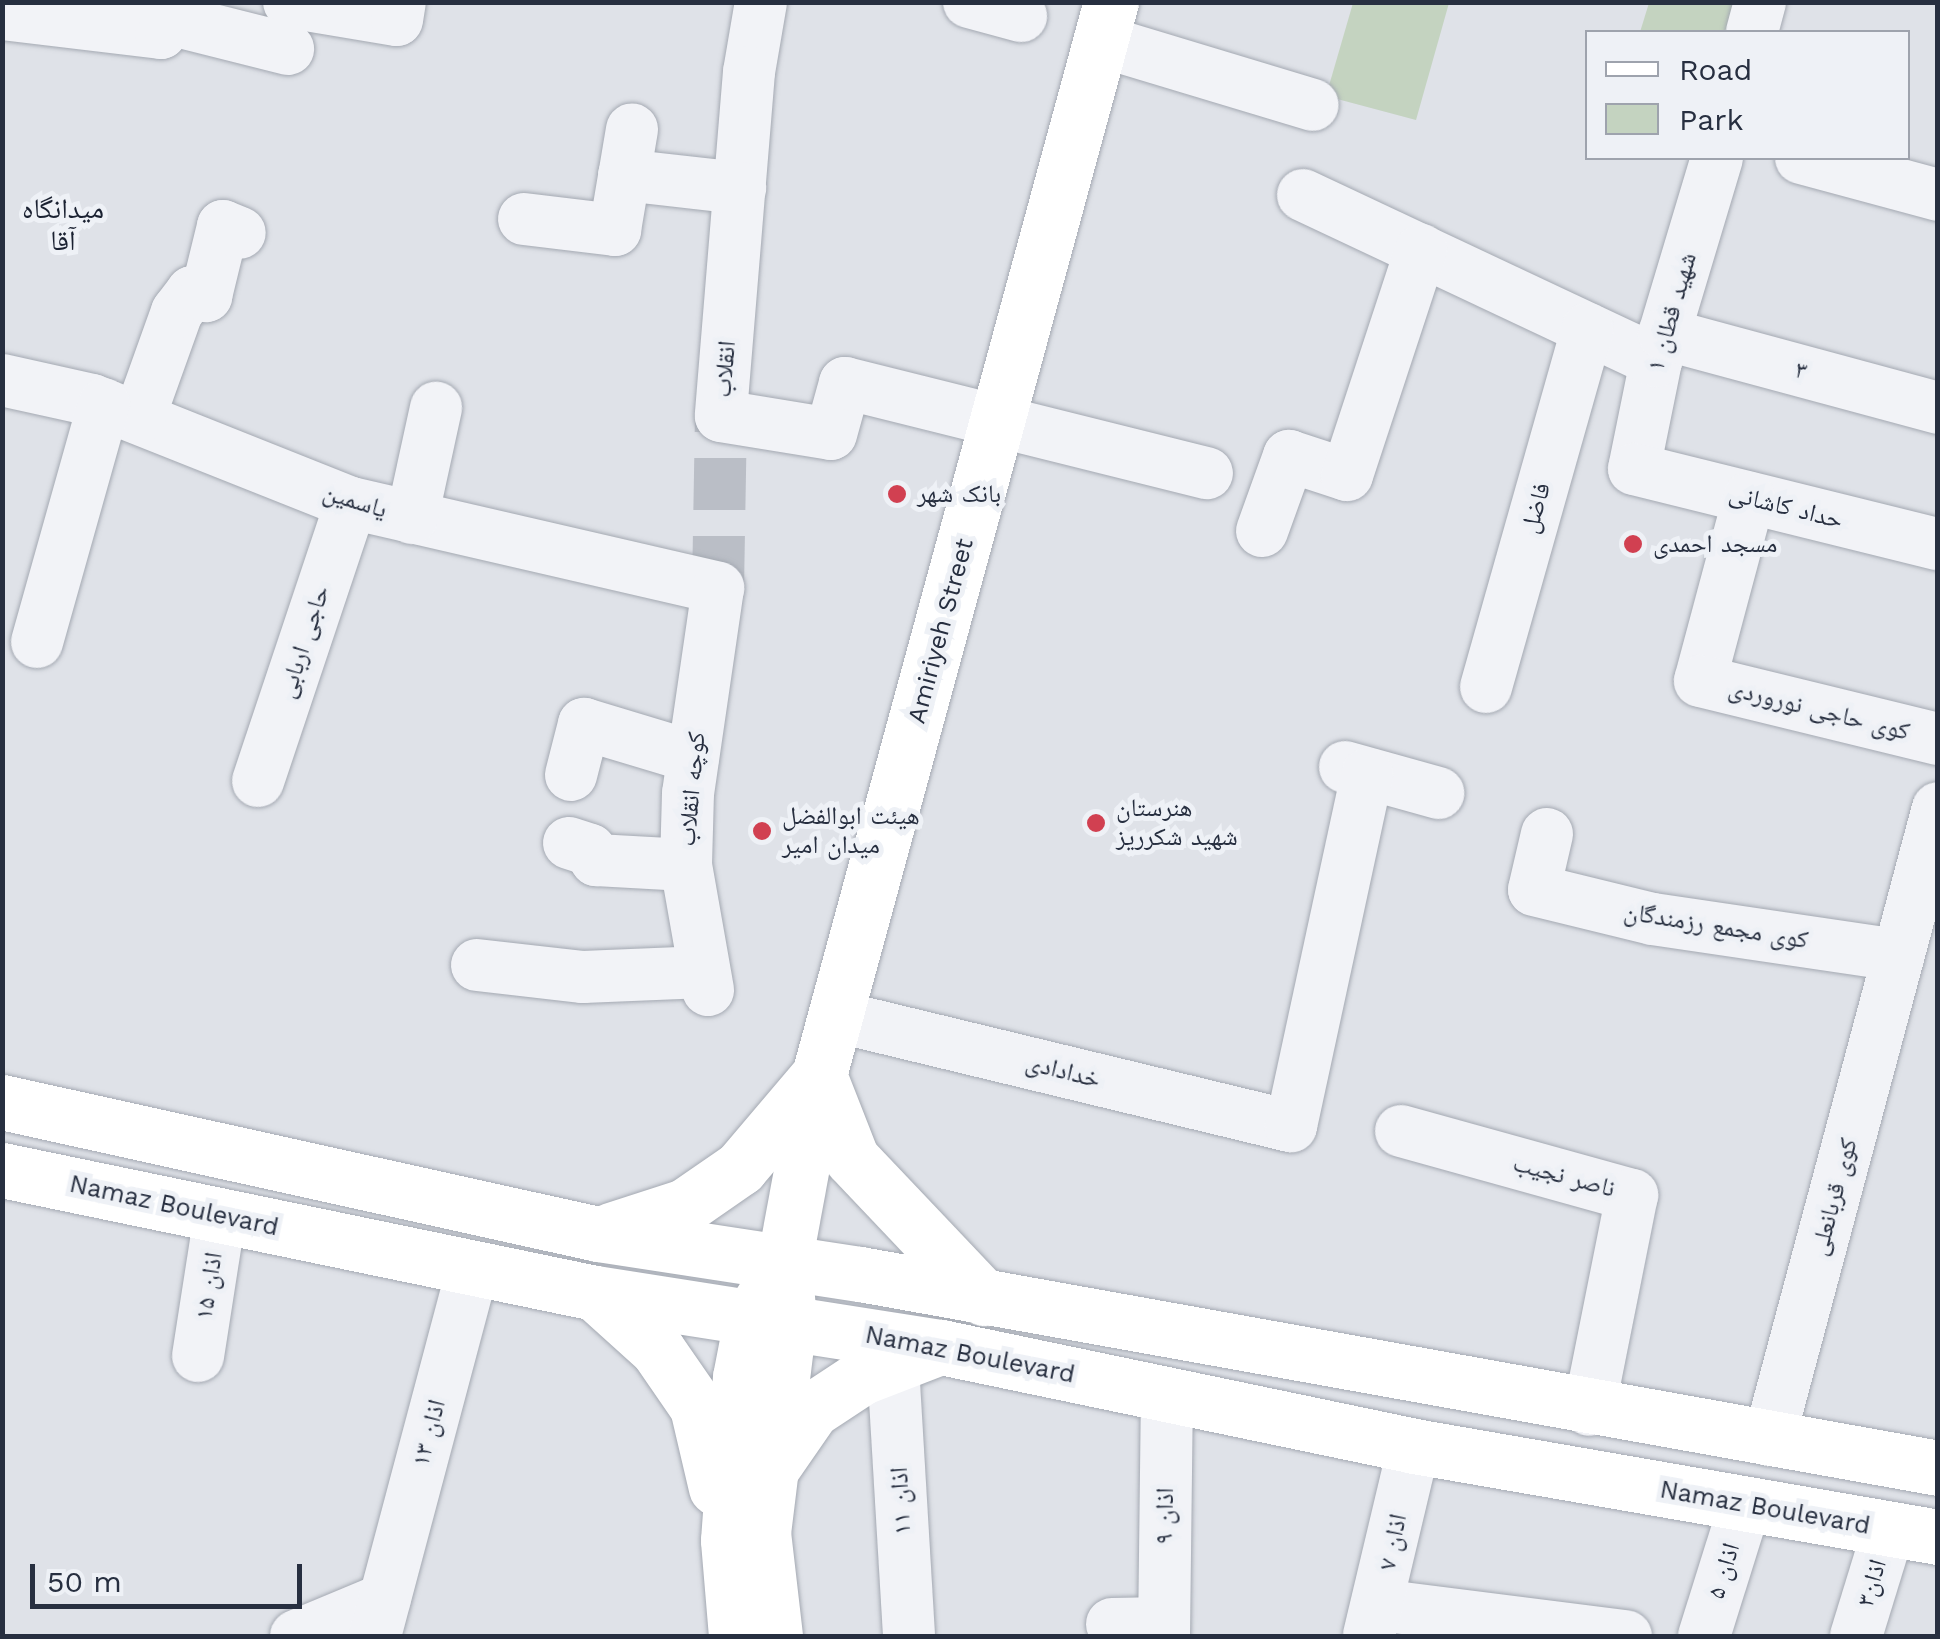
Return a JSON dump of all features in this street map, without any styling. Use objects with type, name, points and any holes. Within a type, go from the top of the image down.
[{"type":"main road","name":"Amiriyeh Street","points":[[784,1263],[819,1075],[1106,22]]},
{"type":"main road","points":[[598,1234],[685,1206],[740,1168],[819,1075],[852,1159],[984,1298]]},
{"type":"main road","points":[[2,1102],[598,1234],[784,1263],[1589,1410],[1938,1468]]},
{"type":"main road","name":"Namaz Boulevard","points":[[2,1170],[596,1293],[771,1318],[917,1356],[1166,1394],[1414,1446],[1913,1533]]},
{"type":"main road","points":[[776,1636],[763,1533],[771,1470],[771,1318],[784,1263]]},
{"type":"main road","points":[[596,1293],[657,1350],[697,1408],[728,1540],[736,1636]]},
{"type":"main road","points":[[728,1540],[740,1377],[771,1318]]},
{"type":"main road","points":[[771,1470],[812,1410],[917,1356]]},
{"type":"street","points":[[2,14],[161,33],[167,10],[288,26],[397,20],[400,2]]},
{"type":"street","name":"انقلاب","points":[[761,2],[740,188],[721,416],[831,434],[844,384],[999,418]]},
{"type":"street","points":[[969,2],[1021,16]]},
{"type":"street","points":[[1753,30],[1760,2]]},
{"type":"street","points":[[1106,22],[1313,105]]},
{"type":"street","points":[[524,219],[615,230],[628,152],[740,188]]},
{"type":"street","name":"شهید قطان ۱","points":[[1634,469],[1660,348],[1717,160]]},
{"type":"street","points":[[1808,160],[1938,195]]},
{"type":"street","name":"۳","points":[[1303,195],[1587,328],[1660,348],[1938,408]]},
{"type":"street","points":[[37,642],[121,411],[192,292],[215,300],[223,226],[240,232]]},
{"type":"street","points":[[1262,531],[1289,456],[1348,475],[1420,250]]},
{"type":"street","name":"فاضل","points":[[1486,686],[1587,328]]},
{"type":"street","name":"یاسمین","points":[[2,380],[121,411],[351,504],[718,588]]},
{"type":"street","points":[[412,518],[436,408]]},
{"type":"street","points":[[999,418],[1207,473]]},
{"type":"street","name":"حداد کاشانی","points":[[1634,469],[1938,544]]},
{"type":"street","name":"کوی حاجی نوروردی","points":[[1749,498],[1700,681],[1938,739]]},
{"type":"street","name":"حاجی اربابی","points":[[258,781],[351,504]]},
{"type":"street","name":"کوچه انقلاب","points":[[477,966],[583,977],[706,981],[686,865],[693,757],[718,588]]},
{"type":"street","points":[[571,774],[584,724],[693,757]]},
{"type":"street","name":"خدادادی","points":[[836,1016],[1291,1126],[1356,771],[1438,793]]},
{"type":"street","name":"کوی قربانعلی","points":[[1769,1440],[1938,808]]},
{"type":"street","name":"کوی مجمع رزمندگان","points":[[1547,834],[1534,890],[1652,919],[1898,955]]},
{"type":"street","points":[[583,851],[686,865]]},
{"type":"street","name":"ناصر نجیب","points":[[1401,1131],[1632,1195],[1589,1410]]},
{"type":"street","name":"اذان ۱۵","points":[[198,1356],[220,1215]]},
{"type":"street","name":"اذان ۱۳","points":[[380,1618],[473,1268]]},
{"type":"street","name":"اذان ۱۱","points":[[909,1636],[917,1356]]},
{"type":"street","name":"اذان ۹","points":[[1164,1630],[1166,1394]]},
{"type":"street","name":"اذان ۷","points":[[1374,1621],[1414,1446]]},
{"type":"street","name":"اذان ۵","points":[[1704,1636],[1744,1505]]},
{"type":"street","name":"اذان۳","points":[[1856,1636],[1913,1533]]},
{"type":"street","points":[[296,1636],[380,1618]]},
{"type":"street","points":[[1374,1621],[1626,1636]]},
{"type":"street","points":[[1112,1624],[1164,1630]]},
{"type":"green space","points":[[1353,3],[1449,3],[1416,120],[1326,96]]},
{"type":"green space","points":[[1649,3],[1741,3],[1734,30],[1641,30]]},
{"type":"tunnel","points":[[718,588],[721,416]]},
{"type":"place","name":"بانک شهر","points":[[897,494]]},
{"type":"place","name":"مسجد احمدی","points":[[1633,544]]},
{"type":"place","name":"هنرستان شهید شکرریز","points":[[1096,823]]},
{"type":"place","name":"هیئت ابوالفضل میدان امیر","points":[[762,831]]},
{"type":"district","name":"میدانگاه آقا","points":[[63,225]]}]
